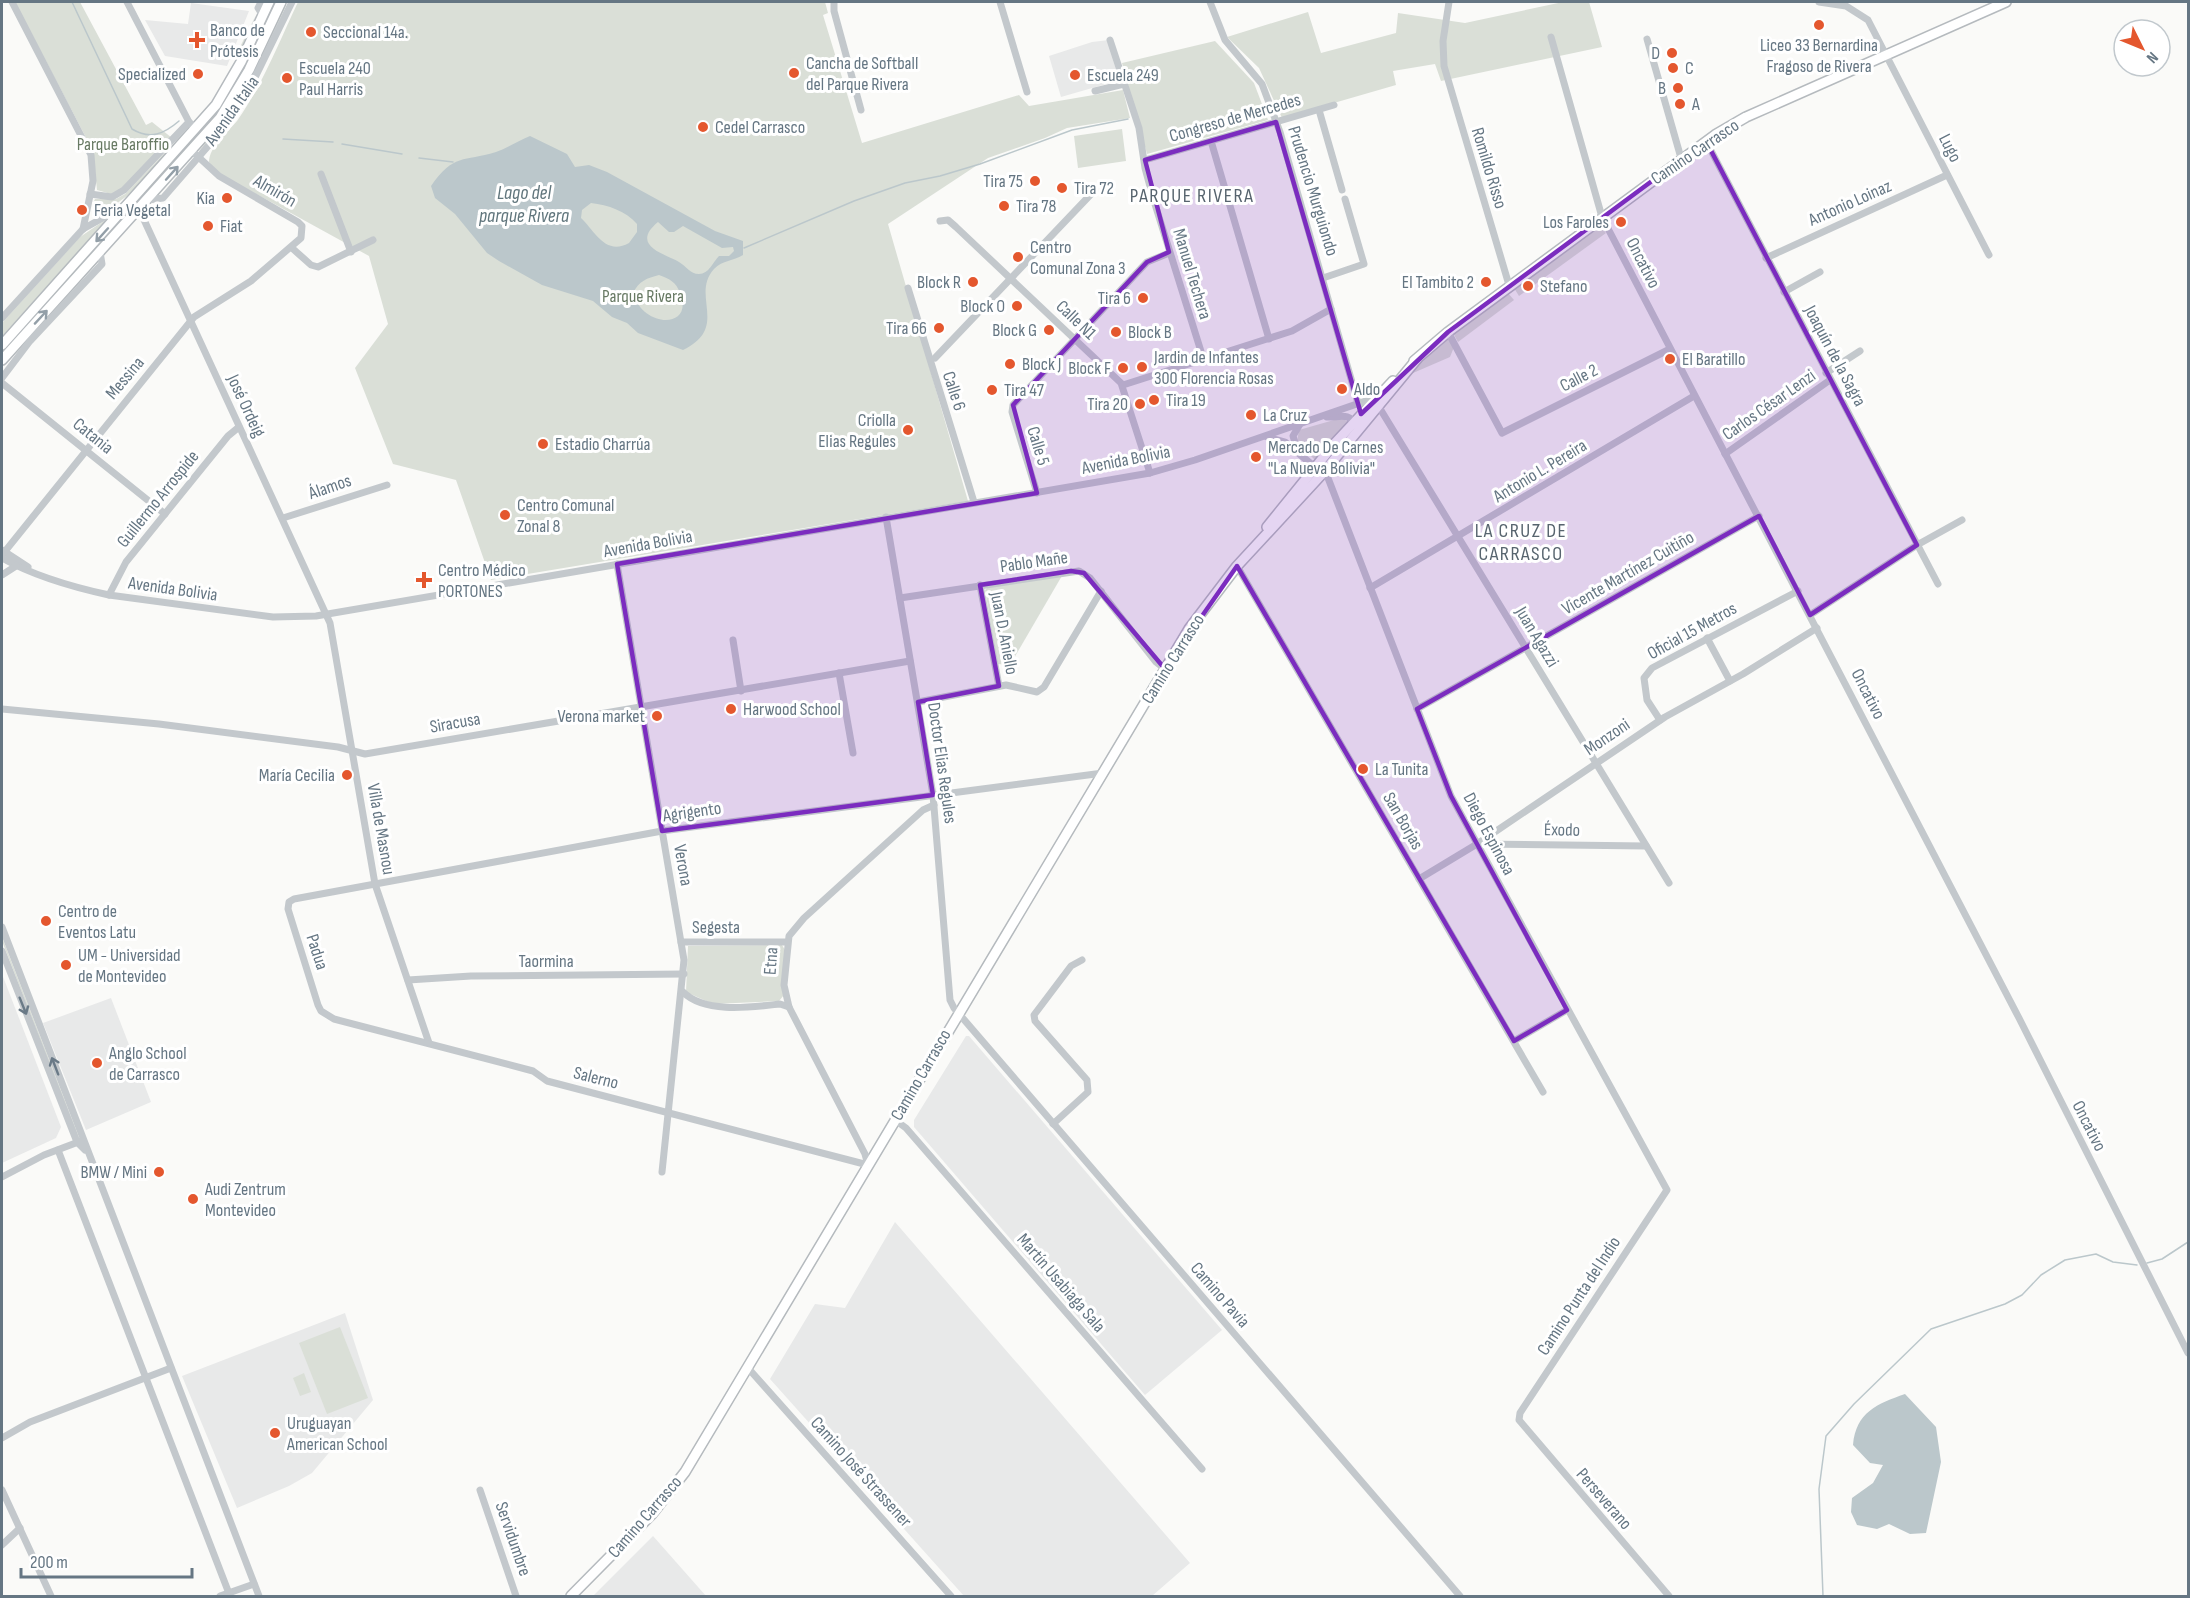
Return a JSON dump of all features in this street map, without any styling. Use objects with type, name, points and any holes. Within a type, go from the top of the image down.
[{"type":"main road","name":"Avenida Italia","points":[[2,344],[130,204],[193,126],[225,91],[269,2]]},
{"type":"main road","name":"Avenida Italia","points":[[2,360],[139,209],[195,154],[236,95],[281,2]]},
{"type":"main road","name":"Camino Carrasco","points":[[1320,470],[1342,450],[1378,402],[1417,359],[1448,332],[1681,158],[1746,117],[2006,2]]},
{"type":"main road","name":"Camino Carrasco","points":[[571,1596],[631,1536],[671,1491],[748,1368],[957,1013],[1102,773],[1165,669],[1211,599],[1320,470],[1354,422],[1378,402]]},
{"type":"street","points":[[12,2],[88,146],[94,172],[83,229]]},
{"type":"street","points":[[127,2],[193,126]]},
{"type":"street","points":[[261,2],[258,8],[263,16]]},
{"type":"street","name":"Avenida Italia","points":[[148,200],[163,198],[195,154],[245,98],[292,2]]},
{"type":"street","points":[[835,2],[834,11],[861,110]]},
{"type":"street","points":[[1000,2],[1027,92]]},
{"type":"street","name":"Prudencio Murguiondo","points":[[1210,2],[1225,40],[1258,78],[1276,122],[1358,404]]},
{"type":"street","name":"Romildo Risso","points":[[1449,2],[1443,41],[1448,82],[1509,285]]},
{"type":"street","name":"Lugo","points":[[1819,2],[1846,6],[1862,14],[1886,55],[1989,255]]},
{"type":"street","name":"Oncativo","points":[[1551,37],[1602,217],[1798,591],[2188,1353]]},
{"type":"street","points":[[1647,39],[1681,158]]},
{"type":"street","name":"Manuel Techera","points":[[1110,40],[1169,253],[1204,361]]},
{"type":"street","points":[[1095,91],[1124,84]]},
{"type":"street","name":"Congreso de Mercedes","points":[[1145,160],[1334,105]]},
{"type":"street","points":[[1319,110],[1342,190]]},
{"type":"street","name":"Avenida Italia","points":[[90,194],[112,197],[124,190],[193,126]]},
{"type":"street","points":[[1211,141],[1269,339]]},
{"type":"street","name":"Joaquín de la Sagra","points":[[1706,141],[1938,584]]},
{"type":"street","name":"Almirón","points":[[195,154],[219,176],[298,222],[302,235],[292,248]]},
{"type":"street","points":[[321,174],[351,252]]},
{"type":"street","name":"Antonio Loinaz","points":[[1766,258],[1947,175]]},
{"type":"street","points":[[935,358],[1094,191]]},
{"type":"street","points":[[1323,278],[1364,264],[1345,199]]},
{"type":"street","points":[[89,202],[90,211],[100,218]]},
{"type":"street","name":"Avenida Italia","points":[[2,318],[83,229],[130,204]]},
{"type":"street","name":"José Ordeig","points":[[139,209],[326,615]]},
{"type":"street","name":"Calle N1","points":[[940,221],[948,220],[956,226],[1123,386],[1150,472]]},
{"type":"street","points":[[292,248],[312,265],[321,266],[373,240]]},
{"type":"street","name":"Messina","points":[[2,554],[191,321],[259,275],[292,248]]},
{"type":"street","points":[[2,378],[30,341],[102,264],[100,252]]},
{"type":"street","points":[[1074,339],[1147,262],[1169,253]]},
{"type":"street","points":[[1784,292],[1820,272]]},
{"type":"street","name":"Calle 6","points":[[908,288],[974,502]]},
{"type":"street","points":[[1123,386],[1292,331],[1331,309]]},
{"type":"street","name":"Calle 2","points":[[1448,332],[1502,433],[1670,349]]},
{"type":"street","name":"Calle 5","points":[[1037,493],[1012,409],[1015,402],[1074,339]]},
{"type":"street","name":"Carlos César Lenzi","points":[[1725,454],[1860,351]]},
{"type":"street","name":"Catania","points":[[2,383],[165,514]]},
{"type":"street","name":"Antonio L. Pereira","points":[[1370,588],[1460,537],[1694,396]]},
{"type":"street","name":"Avenida Bolivia","points":[[2,554],[16,566],[82,590],[273,617],[326,615],[1150,472],[1263,437],[1358,404],[1378,402]]},
{"type":"street","name":"Juan Agazzi","points":[[1378,402],[1669,883]]},
{"type":"street","name":"Avenida Bolivia","points":[[1322,416],[1345,415],[1354,422]]},
{"type":"street","name":"Camino Carrasco","points":[[1342,450],[1341,445],[1354,428],[1354,422]]},
{"type":"street","points":[[1298,451],[1293,436],[1301,424]]},
{"type":"street","name":"Guillermo Arrospide","points":[[109,595],[126,562],[228,436],[239,427]]},
{"type":"street","points":[[1263,437],[1281,440],[1320,470]]},
{"type":"street","name":"Diego Espinosa","points":[[1320,470],[1328,478],[1451,796],[1667,1190]]},
{"type":"street","name":"Álamos","points":[[283,518],[387,485]]},
{"type":"street","name":"Vicente Martínez Cuitiño","points":[[1418,709],[1759,516]]},
{"type":"street","name":"Doctor Elias Regules","points":[[886,517],[933,795],[950,1000],[957,1013]]},
{"type":"street","points":[[1810,615],[1917,545],[1962,519]]},
{"type":"street","name":"Avenida Bolivia","points":[[2,554],[35,573]]},
{"type":"street","name":"Verona","points":[[617,564],[681,942],[684,974],[662,1172]]},
{"type":"street","points":[[2,575],[16,566]]},
{"type":"street","name":"San Borjas","points":[[1237,566],[1543,1092]]},
{"type":"street","name":"Pablo Mañe","points":[[900,598],[1071,571],[1084,573],[1101,591],[1156,662],[1165,669]]},
{"type":"street","name":"Juan D. Aniello","points":[[980,585],[999,686]]},
{"type":"street","points":[[918,702],[1006,685],[1034,692],[1041,690],[1101,591]]},
{"type":"street","name":"Oficial 15 Metros","points":[[1660,720],[1647,700],[1644,678],[1652,668],[1798,591]]},
{"type":"street","name":"Villa de Masnou","points":[[326,615],[332,631],[375,884],[429,1043]]},
{"type":"street","name":"Monzoni","points":[[1419,879],[1477,844],[1660,720],[1817,628]]},
{"type":"street","points":[[1707,638],[1730,681]]},
{"type":"street","points":[[733,640],[741,691]]},
{"type":"street","name":"Siracusa","points":[[2,709],[159,724],[365,754],[910,661]]},
{"type":"street","points":[[840,673],[853,753]]},
{"type":"street","name":"Agrigento","points":[[289,902],[294,898],[662,831],[1102,773]]},
{"type":"street","name":"Etna","points":[[868,1165],[865,1154],[789,1007],[784,986],[787,942],[804,918],[923,810],[934,805]]},
{"type":"street","name":"Éxodo","points":[[1477,844],[1646,846]]},
{"type":"street","name":"Padua","points":[[289,902],[288,909],[321,1011]]},
{"type":"street","points":[[2,927],[80,1141]]},
{"type":"street","name":"Segesta","points":[[681,942],[787,942]]},
{"type":"street","points":[[2,951],[80,1141],[87,1152],[259,1596]]},
{"type":"street","points":[[1053,1124],[1090,1088],[1087,1080],[1035,1021],[1034,1015],[1071,966],[1082,960]]},
{"type":"street","name":"Taormina","points":[[408,980],[471,976],[684,974]]},
{"type":"street","points":[[683,992],[694,999],[717,1006],[780,1004],[789,1007]]},
{"type":"street","points":[[1514,1041],[1567,1010]]},
{"type":"street","name":"Salerno","points":[[321,1011],[334,1019],[533,1071],[547,1081],[868,1165]]},
{"type":"street","name":"Camino Pavia","points":[[957,1013],[1460,1596]]},
{"type":"street","name":"Martín Usabiaga Sala","points":[[895,1120],[914,1137],[1202,1469]]},
{"type":"street","points":[[2,1177],[80,1141]]},
{"type":"street","points":[[58,1150],[229,1595]]},
{"type":"street","name":"Camino Punta del Indio","points":[[1519,1420],[1520,1413],[1667,1190]]},
{"type":"street","points":[[2,1438],[30,1422],[171,1368]]},
{"type":"street","name":"Camino José Strassener","points":[[748,1368],[951,1596]]},
{"type":"street","name":"Perseverano","points":[[1519,1420],[1669,1596]]},
{"type":"street","points":[[2,1490],[51,1596]]},
{"type":"street","name":"Servidumbre","points":[[480,1490],[516,1596]]},
{"type":"street","points":[[2,1545],[20,1528]]},
{"type":"street","points":[[220,1596],[229,1595],[254,1584]]},
{"type":"highlighted area","points":[[1276,122],[1361,414],[1448,332],[1706,141],[1917,545],[1810,615],[1759,516],[1417,709],[1451,796],[1567,1010],[1514,1041],[1237,566],[1165,669],[1084,573],[1071,571],[980,585],[999,686],[918,702],[933,795],[662,831],[617,564],[1037,493],[1013,405],[1147,262],[1169,252],[1145,160]]},
{"type":"shaded area","name":"Banco de Prótesis","points":[[191,3],[249,11],[227,66],[165,56],[145,20],[188,24]]},
{"type":"shaded area","name":"Escuela 249","points":[[1109,40],[1120,80],[1061,97],[1049,56],[1092,42]]},
{"type":"shaded area","points":[[2,974],[61,1127],[56,1138],[2,1163]]},
{"type":"shaded area","name":"Anglo School de Carrasco","points":[[111,998],[151,1102],[86,1130],[43,1023]]},
{"type":"shaded area","points":[[966,1036],[969,1036],[1222,1330],[1145,1395],[914,1127],[914,1120]]},
{"type":"shaded area","points":[[895,1222],[1190,1563],[1152,1596],[964,1596],[770,1379],[815,1304],[845,1308]]},
{"type":"shaded area","name":"Uruguayan American School","points":[[345,1313],[373,1400],[312,1473],[289,1486],[237,1508],[182,1376]]},
{"type":"shaded area","points":[[653,1536],[706,1596],[593,1596]]},
{"type":"green space","name":"Parque Baroffio","points":[[15,2],[80,2],[146,125],[152,122],[172,138],[120,190],[111,194],[97,190],[93,151]]},
{"type":"green space","points":[[276,2],[247,66],[218,113],[2,353],[2,350],[216,112],[236,81]]},
{"type":"green space","points":[[286,2],[261,61],[243,95],[222,128],[199,151],[241,96]]},
{"type":"green space","name":"Parque Rivera","points":[[298,2],[825,2],[828,13],[823,15],[862,143],[1019,95],[1029,106],[1123,90],[1130,118],[1067,128],[988,158],[888,224],[968,501],[491,580],[456,480],[393,464],[355,368],[388,324],[369,256],[216,172],[209,162],[215,145],[237,121],[255,92]]},
{"type":"green space","points":[[1563,2],[1589,2],[1602,47],[1441,81],[1435,64],[1393,71],[1396,85],[1282,118],[1259,68],[1227,37],[1308,12],[1321,53],[1396,33],[1398,13],[1465,23]]},
{"type":"green space","points":[[256,15],[238,57],[235,57]]},
{"type":"green space","points":[[1215,41],[1254,83],[1268,120],[1147,154],[1122,63]]},
{"type":"green space","points":[[1122,129],[1126,161],[1078,168],[1074,136]]},
{"type":"green space","points":[[183,134],[170,153],[130,194],[103,211],[94,212],[92,205],[95,199],[116,199],[125,194]]},
{"type":"green space","points":[[111,216],[2,336],[2,323],[80,237]]},
{"type":"green space","points":[[1600,226],[1606,233],[1519,296],[1514,288]]},
{"type":"green space","points":[[1507,292],[1514,300],[1458,342],[1453,333]]},
{"type":"green space","points":[[1447,338],[1454,347],[1450,357],[1413,373],[1413,370]]},
{"type":"green space","points":[[1341,418],[1349,422],[1315,460],[1297,442],[1299,430]]},
{"type":"green space","points":[[1063,574],[1010,665],[998,664],[985,590],[989,586]]},
{"type":"green space","points":[[2,937],[79,1137],[78,1138],[2,941]]},
{"type":"green space","points":[[782,945],[785,950],[784,995],[779,1001],[713,1004],[686,992],[688,946]]},
{"type":"green space","points":[[340,1327],[368,1398],[327,1414],[299,1343]]},
{"type":"green space","points":[[304,1373],[311,1392],[300,1396],[293,1378]]},
{"type":"water","name":"Lago del parque Rivera","points":[[530,136],[567,154],[575,167],[589,165],[607,172],[715,231],[743,241],[743,255],[717,266],[708,279],[707,321],[697,341],[683,350],[638,333],[627,323],[612,317],[593,301],[542,285],[487,253],[455,214],[435,198],[431,186],[439,175],[453,163],[496,152]],"holes":[[[591,203],[616,209],[637,224],[637,232],[629,243],[613,246],[596,235],[581,218],[582,210]],[[658,222],[669,232],[674,232],[683,226],[722,248],[733,247],[734,251],[729,256],[719,256],[706,272],[696,274],[653,248],[648,243],[647,237]],[[659,275],[669,280],[678,289],[683,305],[680,313],[674,318],[666,320],[656,318],[639,305],[633,293],[647,279]]]},
{"type":"water","points":[[1905,1394],[1936,1427],[1941,1462],[1926,1533],[1910,1534],[1889,1524],[1877,1529],[1857,1525],[1851,1512],[1852,1498],[1873,1483],[1883,1465],[1870,1463],[1853,1445],[1858,1425],[1863,1417],[1877,1406]]},
{"type":"waterway","points":[[72,2],[132,129],[145,134],[157,134],[179,121]]},
{"type":"waterway","points":[[744,248],[854,201],[905,183],[940,176],[980,164],[1072,130],[1128,119]]},
{"type":"waterway","points":[[283,139],[333,142]]},
{"type":"waterway","points":[[342,144],[402,154]]},
{"type":"waterway","points":[[419,158],[453,162]]},
{"type":"waterway","points":[[2147,1263],[2162,1259],[2188,1242]]},
{"type":"waterway","points":[[1823,1596],[1819,1489],[1826,1436],[1854,1404],[1931,1329],[2005,1304],[2022,1295],[2041,1275],[2065,1260],[2096,1254],[2113,1262],[2137,1265]]},
{"type":"place","name":"Liceo 33 Bernardina Fragoso de Rivera","points":[[1819,25]]},
{"type":"place","name":"Seccional 14a.","points":[[311,32]]},
{"type":"place","name":"Banco de Prótesis","points":[[197,40]]},
{"type":"place","name":"D","points":[[1672,53]]},
{"type":"place","name":"C","points":[[1673,68]]},
{"type":"place","name":"Cancha de Softball del Parque Rivera","points":[[794,73]]},
{"type":"place","name":"Specialized","points":[[198,74]]},
{"type":"place","name":"Escuela 249","points":[[1075,75]]},
{"type":"place","name":"Escuela 240 Paul Harris","points":[[287,78]]},
{"type":"place","name":"B","points":[[1678,88]]},
{"type":"place","name":"A","points":[[1680,104]]},
{"type":"place","name":"Cedel Carrasco","points":[[703,127]]},
{"type":"place","name":"Tira 75","points":[[1035,181]]},
{"type":"place","name":"Tira 72","points":[[1062,188]]},
{"type":"place","name":"Kia","points":[[227,198]]},
{"type":"place","name":"Tira 78","points":[[1004,206]]},
{"type":"place","name":"Feria Vegetal","points":[[82,210]]},
{"type":"place","name":"Los Faroles","points":[[1621,222]]},
{"type":"place","name":"Fiat","points":[[208,226]]},
{"type":"place","name":"Centro Comunal Zona 3","points":[[1018,257]]},
{"type":"place","name":"Block R","points":[[973,282]]},
{"type":"place","name":"El Tambito 2","points":[[1486,282]]},
{"type":"place","name":"Stefano","points":[[1528,286]]},
{"type":"place","name":"Tira 6","points":[[1143,298]]},
{"type":"place","name":"Block O","points":[[1017,306]]},
{"type":"place","name":"Tira 66","points":[[939,328]]},
{"type":"place","name":"Block G","points":[[1049,330]]},
{"type":"place","name":"Block B","points":[[1116,332]]},
{"type":"place","name":"El Baratillo","points":[[1670,359]]},
{"type":"place","name":"Block J","points":[[1010,364]]},
{"type":"place","name":"Jardin de Infantes 300 Florencia Rosas","points":[[1142,367]]},
{"type":"place","name":"Block F","points":[[1123,368]]},
{"type":"place","name":"Aldo","points":[[1342,389]]},
{"type":"place","name":"Tira 47","points":[[992,390]]},
{"type":"place","name":"Tira 19","points":[[1154,400]]},
{"type":"place","name":"Tira 20","points":[[1140,404]]},
{"type":"place","name":"La Cruz","points":[[1251,415]]},
{"type":"place","name":"Criolla Elias Regules","points":[[908,430]]},
{"type":"place","name":"Estadio Charrúa","points":[[543,444]]},
{"type":"place","name":"Mercado De Carnes \"La Nueva Bolivia\"","points":[[1256,457]]},
{"type":"place","name":"Centro Comunal Zonal 8","points":[[505,515]]},
{"type":"place","name":"Centro Médico PORTONES","points":[[424,580]]},
{"type":"place","name":"Harwood School","points":[[731,709]]},
{"type":"place","name":"Verona market","points":[[657,716]]},
{"type":"place","name":"La Tunita","points":[[1363,769]]},
{"type":"place","name":"María Cecilia","points":[[347,775]]},
{"type":"place","name":"Centro de Eventos Latu","points":[[46,921]]},
{"type":"place","name":"UM - Universidad de Montevideo","points":[[66,965]]},
{"type":"place","name":"Anglo School de Carrasco","points":[[97,1063]]},
{"type":"place","name":"BMW / Mini","points":[[159,1172]]},
{"type":"place","name":"Audi Zentrum Montevideo","points":[[193,1199]]},
{"type":"place","name":"Uruguayan American School","points":[[275,1433]]},
{"type":"district","name":"PARQUE RIVERA","points":[[1192,196]]},
{"type":"district","name":"LA CRUZ DE CARRASCO","points":[[1521,542]]}]
